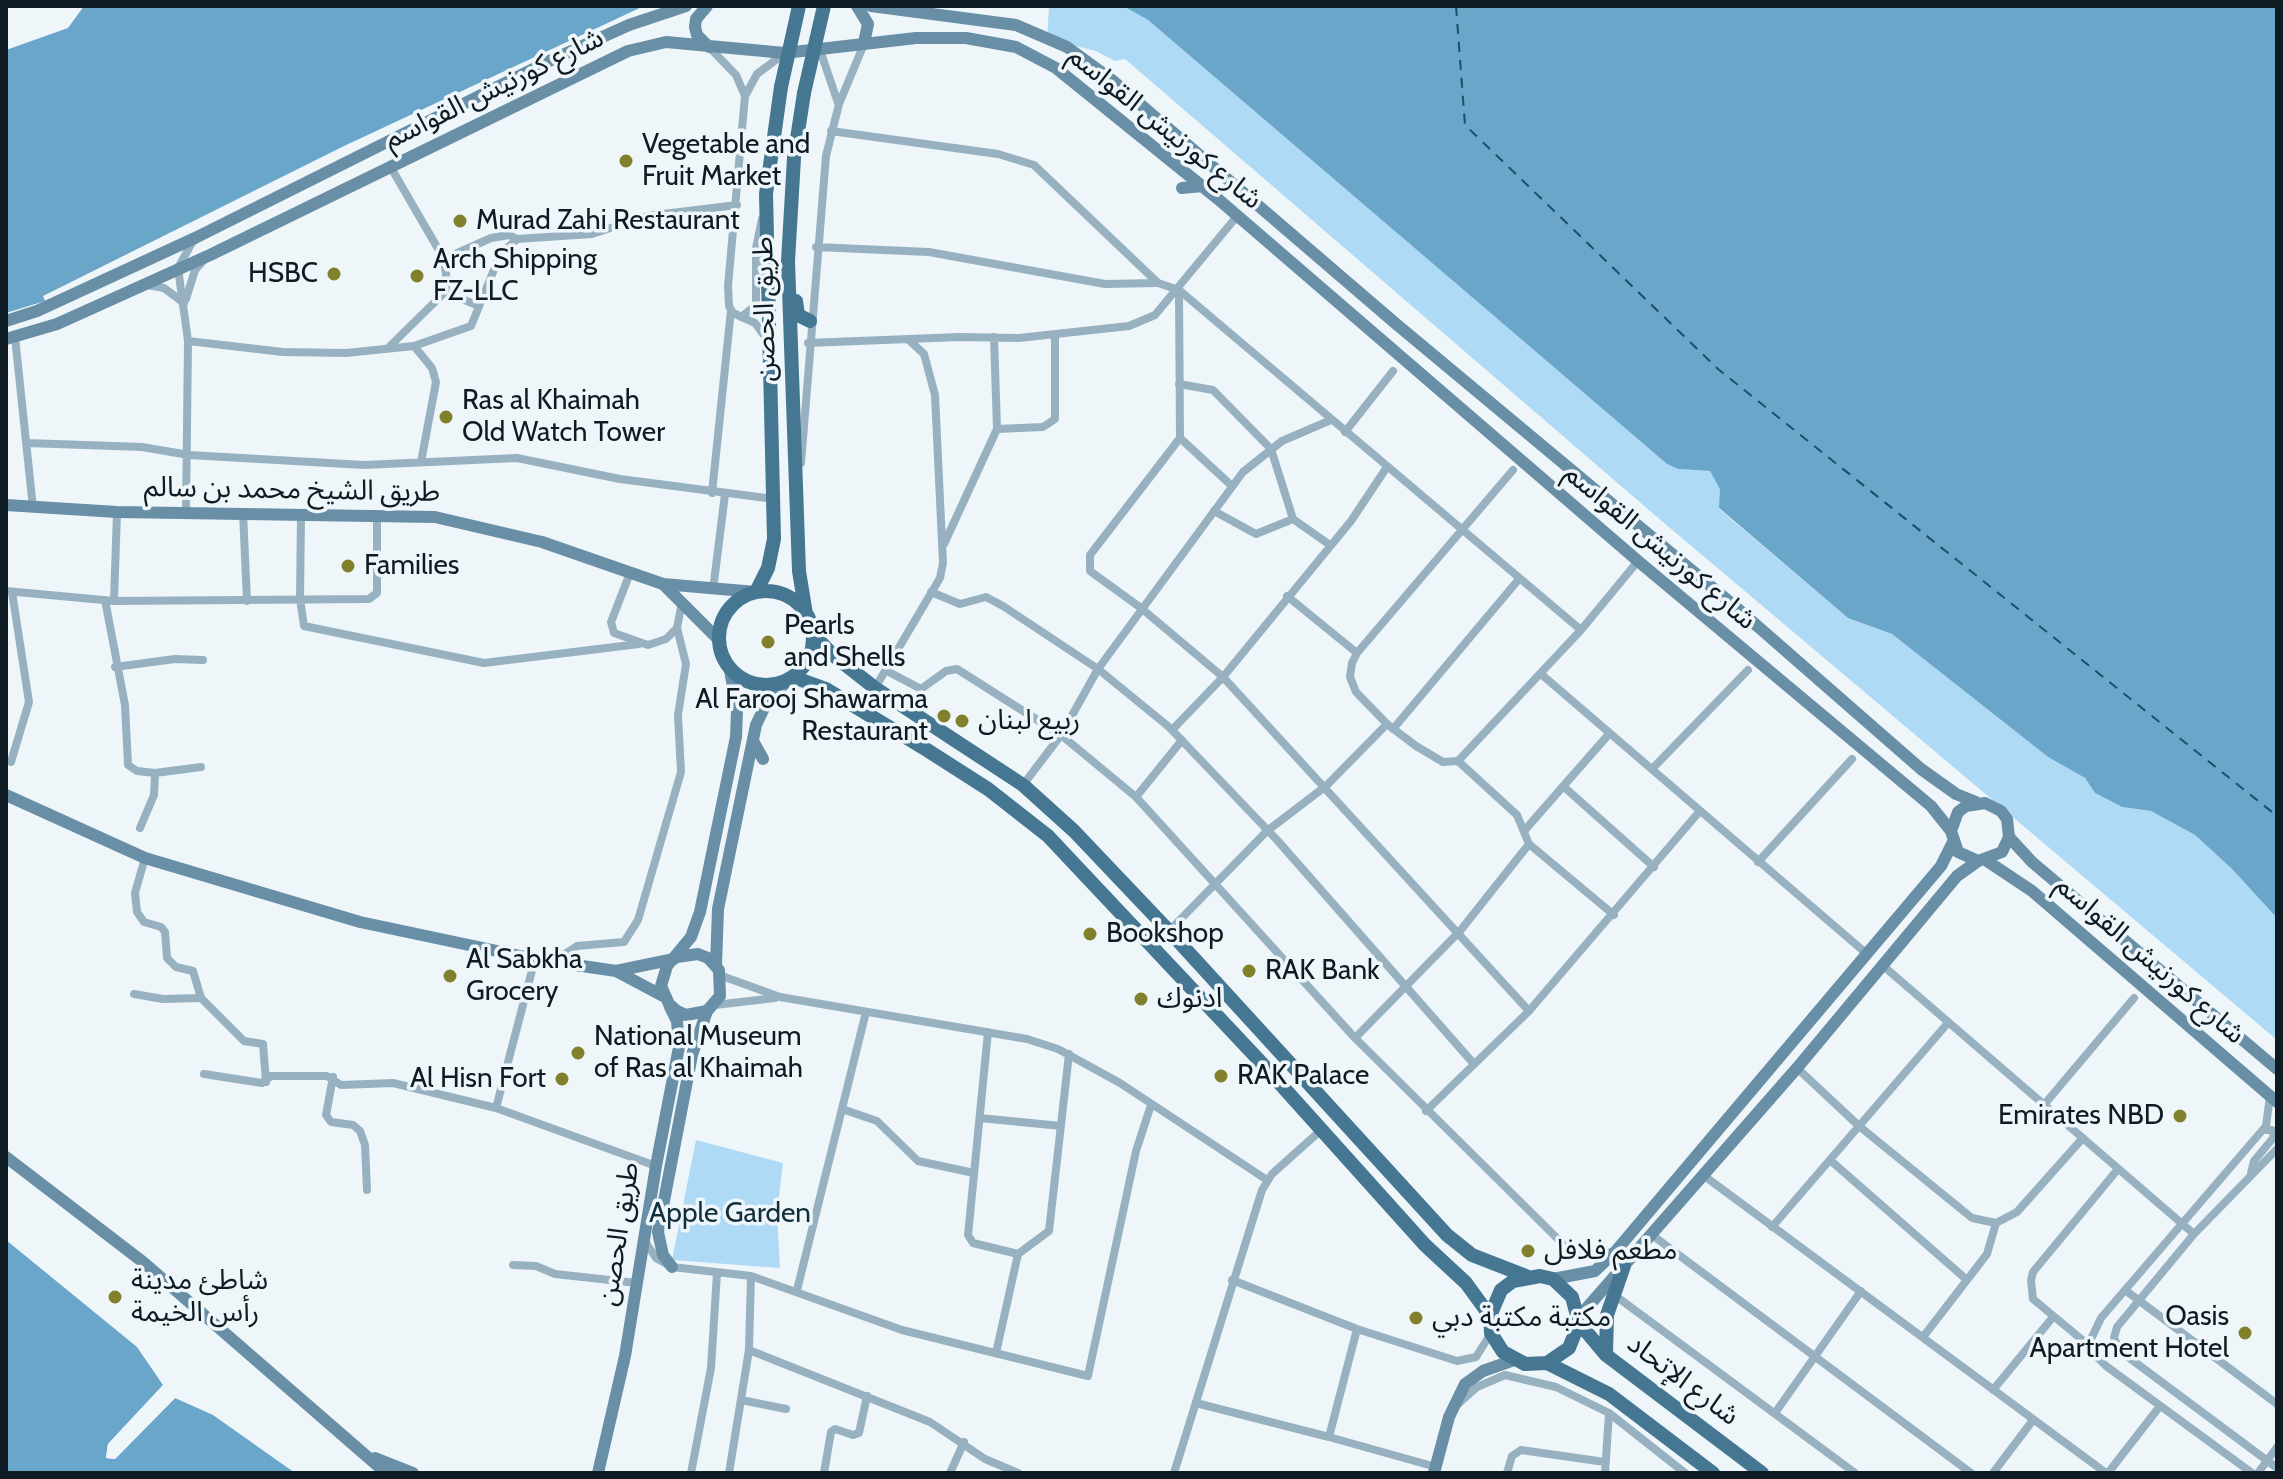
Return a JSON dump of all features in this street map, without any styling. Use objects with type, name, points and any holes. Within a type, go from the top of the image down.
[{"type":"main road","name":"شارع كورنيش القواسم","points":[[6,321],[37,311],[195,238],[547,62],[629,25],[686,6]]},
{"type":"main road","points":[[707,6],[696,19],[695,27],[697,35],[709,47]]},
{"type":"main road","name":"طريق الحصن","points":[[756,592],[768,568],[774,539],[766,194],[781,87],[799,6]]},
{"type":"main road","name":"طريق الحصن","points":[[806,614],[799,571],[788,261],[793,170],[804,93],[824,6]]},
{"type":"main road","points":[[857,6],[868,24],[864,43]]},
{"type":"main road","name":"شارع كورنيش القواسم","points":[[871,6],[1016,25],[1042,34],[1078,55],[1112,80],[1406,333],[1731,603],[1921,769],[1956,794],[1976,802]]},
{"type":"main road","name":"شارع كورنيش القواسم","points":[[10,338],[57,324],[210,255],[628,51],[666,42],[785,53],[916,38],[966,38],[1016,47],[1056,68],[1238,215],[1638,561],[1931,806],[1952,836]]},
{"type":"main road","points":[[804,93],[796,303],[798,315],[810,321]]},
{"type":"main road","points":[[1182,188],[1202,186]]},
{"type":"main road","name":"طريق الشيخ محمد بن سالم","points":[[6,505],[117,512],[435,517],[486,526],[663,584],[713,591],[756,592]]},
{"type":"main road","name":"طريق الشيخ محمد بن سالم","points":[[663,584],[718,639]]},
{"type":"main road","points":[[666,1000],[662,976],[691,937],[700,912],[736,737],[737,711],[730,670],[718,639],[725,614],[744,596],[756,592],[785,595],[806,614],[813,634],[833,655],[875,688],[1023,785],[1074,831],[1447,1235],[1472,1255],[1526,1276],[1553,1279],[1595,1271],[1615,1252],[1941,866],[1958,812],[1976,802],[2001,811],[2009,828],[2009,837],[2002,852],[1957,876],[1797,1068],[1578,1320],[1569,1348],[1547,1363],[1525,1364],[1514,1360],[1503,1352],[1491,1333],[1490,1316],[1501,1290],[1526,1276]]},
{"type":"main road","points":[[6,795],[145,858],[360,922],[535,959],[616,971],[686,1015],[711,1008],[720,996],[716,922],[753,741],[766,704],[809,658],[813,634]]},
{"type":"main road","points":[[730,670],[756,685],[790,679],[826,689],[988,789],[1048,836],[1256,1057],[1425,1245],[1466,1283],[1490,1316]]},
{"type":"main road","points":[[753,741],[763,759]]},
{"type":"main road","points":[[1952,836],[1958,852],[1983,861]]},
{"type":"main road","name":"شارع كورنيش القواسم","points":[[2009,837],[2032,862],[2277,1069]]},
{"type":"main road","name":"شارع كورنيش القواسم","points":[[1983,861],[2032,891],[2273,1099]]},
{"type":"main road","points":[[616,971],[698,954],[719,971]]},
{"type":"main road","points":[[560,962],[564,977]]},
{"type":"main road","name":"طريق الحصن","points":[[598,1473],[625,1356],[643,1239],[679,1047],[677,1021],[666,1000]]},
{"type":"main road","name":"طريق الحصن","points":[[672,1267],[663,1255],[658,1232],[692,1055],[711,1008]]},
{"type":"main road","points":[[6,1157],[143,1262],[386,1473]]},
{"type":"main road","points":[[1606,1355],[1607,1315],[1624,1266]]},
{"type":"main road","points":[[1553,1279],[1572,1297],[1578,1320]]},
{"type":"main road","name":"شارع الإتحاد","points":[[1578,1320],[1606,1355],[1762,1473]]},
{"type":"main road","points":[[1435,1470],[1452,1410],[1465,1384],[1483,1371],[1514,1360]]},
{"type":"main road","name":"شارع الإتحاد","points":[[1547,1363],[1609,1394],[1713,1473]]},
{"type":"main road","points":[[1649,1425],[1649,1445]]},
{"type":"main road","points":[[364,1453],[413,1473]]},
{"type":"street","points":[[797,517],[816,247],[831,131],[864,43]]},
{"type":"street","points":[[709,47],[736,75],[745,96]]},
{"type":"street","points":[[820,50],[839,104]]},
{"type":"street","points":[[712,493],[731,310],[727,296],[745,96],[757,74],[785,53]]},
{"type":"street","points":[[831,131],[1020,158],[1034,165],[1158,283]]},
{"type":"street","points":[[389,347],[445,292],[444,259],[390,166]]},
{"type":"street","points":[[741,317],[756,305],[756,248],[766,194]]},
{"type":"street","points":[[444,259],[491,238],[592,234],[647,216],[737,205]]},
{"type":"street","points":[[808,343],[1055,335],[1129,326],[1155,315],[1179,290],[1238,215]]},
{"type":"street","points":[[186,513],[188,341],[178,268],[195,238]]},
{"type":"street","points":[[188,341],[283,352],[346,353],[414,346],[467,330],[500,255],[517,239]]},
{"type":"street","points":[[816,247],[929,252],[1105,284],[1158,283],[1179,290],[1581,630]]},
{"type":"street","points":[[185,304],[195,270],[210,255]]},
{"type":"street","points":[[144,284],[164,288],[185,304]]},
{"type":"street","points":[[1179,290],[1180,438],[1088,561],[1090,571],[1141,608],[1223,677],[1460,931],[1529,1011]]},
{"type":"street","points":[[445,292],[479,306]]},
{"type":"street","points":[[731,310],[755,323],[769,345]]},
{"type":"street","points":[[997,429],[1043,427],[1055,419],[1055,335]]},
{"type":"street","points":[[942,548],[997,429],[994,337]]},
{"type":"street","points":[[10,338],[27,443],[33,509]]},
{"type":"street","points":[[875,688],[940,578],[942,548],[935,395],[924,354],[909,340]]},
{"type":"street","points":[[414,346],[435,375],[436,382],[421,462]]},
{"type":"street","points":[[1345,432],[1393,371]]},
{"type":"street","points":[[1179,384],[1213,390],[1271,449],[1293,519],[1330,545]]},
{"type":"street","points":[[1023,785],[1061,735],[1098,669],[1232,486],[1271,449],[1331,420]]},
{"type":"street","points":[[1180,438],[1232,486]]},
{"type":"street","points":[[27,443],[142,447],[189,455],[364,465],[517,458],[712,493],[774,499]]},
{"type":"street","points":[[1172,730],[1223,677],[1330,545],[1387,467]]},
{"type":"street","points":[[1513,470],[1357,653],[1350,677],[1356,692],[1390,726],[1443,762],[1458,761],[1581,630],[1638,561]]},
{"type":"street","points":[[713,591],[725,494]]},
{"type":"street","points":[[1214,511],[1256,534],[1293,519]]},
{"type":"street","points":[[117,512],[109,600],[115,667],[125,705],[128,765],[137,771],[155,773],[201,767]]},
{"type":"street","points":[[243,512],[247,601]]},
{"type":"street","points":[[301,515],[300,599],[304,626],[484,663],[657,644],[677,628]]},
{"type":"street","points":[[11,762],[29,702],[9,592],[109,600],[247,601],[374,597],[377,593],[377,515]]},
{"type":"street","points":[[630,573],[611,626],[614,633],[639,644]]},
{"type":"street","points":[[1169,931],[1267,831],[1326,786],[1390,726],[1519,579]]},
{"type":"street","points":[[931,592],[964,604],[986,597],[1098,669],[1172,730],[1267,831],[1474,1064]]},
{"type":"street","points":[[1287,596],[1357,653]]},
{"type":"street","points":[[560,962],[577,946],[624,942],[638,920],[681,772],[678,715],[686,664],[677,628],[682,602]]},
{"type":"street","points":[[115,667],[175,659],[203,660]]},
{"type":"street","points":[[887,671],[921,689],[946,671],[957,669],[1061,735],[1136,797],[1355,1038],[1578,1257],[1615,1252]]},
{"type":"street","points":[[1652,769],[1748,670]]},
{"type":"street","points":[[1541,674],[1867,954]]},
{"type":"street","points":[[1524,831],[1609,734]]},
{"type":"street","points":[[1136,797],[1182,740]]},
{"type":"street","points":[[1758,862],[1852,759]]},
{"type":"street","points":[[1458,761],[1517,815],[1529,844],[1614,915]]},
{"type":"street","points":[[140,828],[154,795],[155,773]]},
{"type":"street","points":[[1563,786],[1654,867]]},
{"type":"street","points":[[1426,1111],[1529,1011],[1699,812]]},
{"type":"street","points":[[1355,1038],[1460,931],[1529,844]]},
{"type":"street","points":[[145,858],[135,893],[137,912],[144,922],[161,927],[165,932],[167,958],[176,967],[193,971],[201,998],[244,1041],[263,1044],[266,1082]]},
{"type":"street","points":[[496,1108],[535,959]]},
{"type":"street","points":[[1881,964],[2194,1234]]},
{"type":"street","points":[[719,971],[780,997],[1027,1039],[1069,1054],[1267,1180]]},
{"type":"street","points":[[134,994],[163,999],[201,998]]},
{"type":"street","points":[[711,1008],[780,997]]},
{"type":"street","points":[[2043,1106],[2134,998]]},
{"type":"street","points":[[797,1290],[866,1012]]},
{"type":"street","points":[[1772,1227],[1947,1024]]},
{"type":"street","points":[[988,1032],[970,1241],[1018,1254]]},
{"type":"street","points":[[996,1353],[1018,1254],[1049,1231],[1069,1054]]},
{"type":"street","points":[[1797,1068],[1859,1126],[1972,1218],[1996,1223],[2017,1212],[2082,1139]]},
{"type":"street","points":[[204,1074],[266,1082]]},
{"type":"street","points":[[266,1082],[271,1076],[333,1077],[341,1085],[393,1083],[496,1108],[656,1166]]},
{"type":"street","points":[[333,1077],[326,1115],[331,1122],[353,1125],[360,1131],[365,1145],[367,1190]]},
{"type":"street","points":[[2093,1348],[2092,1331],[2181,1222],[2263,1130],[2273,1099]]},
{"type":"street","points":[[643,1239],[656,1258],[672,1267],[751,1276],[902,1330],[1088,1376],[1136,1151],[1151,1105]]},
{"type":"street","points":[[842,1109],[877,1121],[918,1161],[974,1173]]},
{"type":"street","points":[[980,1118],[1061,1126]]},
{"type":"street","points":[[2252,1174],[2254,1161],[2274,1137],[2271,1129],[2263,1130]]},
{"type":"street","points":[[1185,1473],[1175,1472],[1232,1280],[1267,1180],[1320,1131]]},
{"type":"street","points":[[2277,1149],[2194,1234],[2114,1332],[2120,1351],[2277,1468]]},
{"type":"street","points":[[1830,1160],[1967,1280]]},
{"type":"street","points":[[2118,1169],[2033,1272],[2030,1290],[2033,1299],[2093,1348],[2106,1366],[2252,1473]]},
{"type":"street","points":[[1703,1175],[2107,1473],[2160,1406]]},
{"type":"street","points":[[1923,1337],[1990,1249],[1996,1223]]},
{"type":"street","points":[[1652,1235],[1814,1359],[1971,1473]]},
{"type":"street","points":[[513,1265],[637,1283]]},
{"type":"street","points":[[691,1473],[711,1368],[717,1273]]},
{"type":"street","points":[[729,1473],[749,1350],[751,1276]]},
{"type":"street","points":[[1232,1280],[1357,1329],[1451,1360],[1461,1362],[1476,1357],[1491,1333]]},
{"type":"street","points":[[2125,1290],[2277,1404]]},
{"type":"street","points":[[1775,1413],[1861,1291]]},
{"type":"street","points":[[1613,1294],[1855,1473]]},
{"type":"street","points":[[1993,1390],[2053,1317]]},
{"type":"street","points":[[1329,1437],[1357,1329]]},
{"type":"street","points":[[749,1350],[930,1422],[985,1459],[1018,1473]]},
{"type":"street","points":[[1452,1410],[1477,1387],[1505,1375],[1556,1387],[1609,1413],[1685,1473]]},
{"type":"street","points":[[824,1473],[832,1431],[853,1435],[859,1433],[867,1396]]},
{"type":"street","points":[[741,1400],[786,1409]]},
{"type":"street","points":[[1196,1403],[1329,1437],[1435,1470]]},
{"type":"street","points":[[1605,1473],[1609,1413]]},
{"type":"street","points":[[1993,1473],[2033,1420]]},
{"type":"street","points":[[950,1473],[964,1442]]},
{"type":"street","points":[[2258,1473],[2277,1447]]},
{"type":"street","points":[[1507,1473],[1512,1456],[1521,1450],[1605,1462]]},
{"type":"green space","points":[[1049,6],[1123,6],[1148,20],[1667,464],[1678,469],[1710,471],[1721,489],[1719,509],[1848,618],[1892,634],[2048,757],[2085,778],[2095,793],[2122,807],[2151,811],[2195,835],[2232,869],[2277,918],[2277,1040],[1657,517],[1125,59],[1115,61],[1096,51],[1047,39]]},
{"type":"green space","name":"Apple Garden","points":[[696,1140],[783,1163],[777,1213],[780,1268],[672,1260]]},
{"type":"shaded area","points":[[84,6],[644,6],[344,146],[43,296],[45,301],[6,313],[6,50],[68,28]]},
{"type":"shaded area","points":[[1123,6],[2277,6],[2277,918],[2232,869],[2195,835],[2151,811],[2122,807],[2095,793],[2085,778],[2048,757],[1892,634],[1848,618],[1719,508],[1720,489],[1710,471],[1678,469],[1667,464],[1148,20]]},
{"type":"shaded area","points":[[6,1240],[137,1347],[163,1385],[108,1444],[106,1458],[115,1459],[175,1398],[213,1415],[295,1473],[6,1473]]},
{"type":"pier","points":[[166,1382],[166,1388],[111,1446],[110,1455],[173,1395],[178,1395],[115,1459],[106,1458],[108,1444]]},
{"type":"ferry route","points":[[1456,6],[1465,125],[1718,369],[2277,816]]},
{"type":"place","name":"Vegetable and Fruit Market","points":[[626,161]]},
{"type":"place","name":"Murad Zahi Restaurant","points":[[460,221]]},
{"type":"place","name":"HSBC","points":[[334,274]]},
{"type":"place","name":"Arch Shipping FZ-LLC","points":[[417,276]]},
{"type":"place","name":"Ras al Khaimah Old Watch Tower","points":[[446,417]]},
{"type":"place","name":"Families","points":[[348,566]]},
{"type":"place","name":"Pearls and Shells","points":[[768,642]]},
{"type":"place","name":"Al Farooj Shawarma Restaurant","points":[[944,716]]},
{"type":"place","name":"ربيع لبنان","points":[[962,721]]},
{"type":"place","name":"Bookshop","points":[[1090,934]]},
{"type":"place","name":"RAK Bank","points":[[1249,971]]},
{"type":"place","name":"Al Sabkha Grocery","points":[[450,976]]},
{"type":"place","name":"ادنوك","points":[[1141,999]]},
{"type":"place","name":"National Museum of Ras al Khaimah","points":[[578,1053]]},
{"type":"place","name":"RAK Palace","points":[[1221,1076]]},
{"type":"place","name":"Al Hisn Fort","points":[[562,1079]]},
{"type":"place","name":"Emirates NBD","points":[[2180,1116]]},
{"type":"place","name":"مطعم فلافل","points":[[1528,1251]]},
{"type":"place","name":"شاطئ مدينة رأس الخيمة","points":[[115,1297]]},
{"type":"place","name":"مكتبة مكتبة دبي","points":[[1416,1318]]},
{"type":"place","name":"Oasis Apartment Hotel","points":[[2245,1333]]}]
